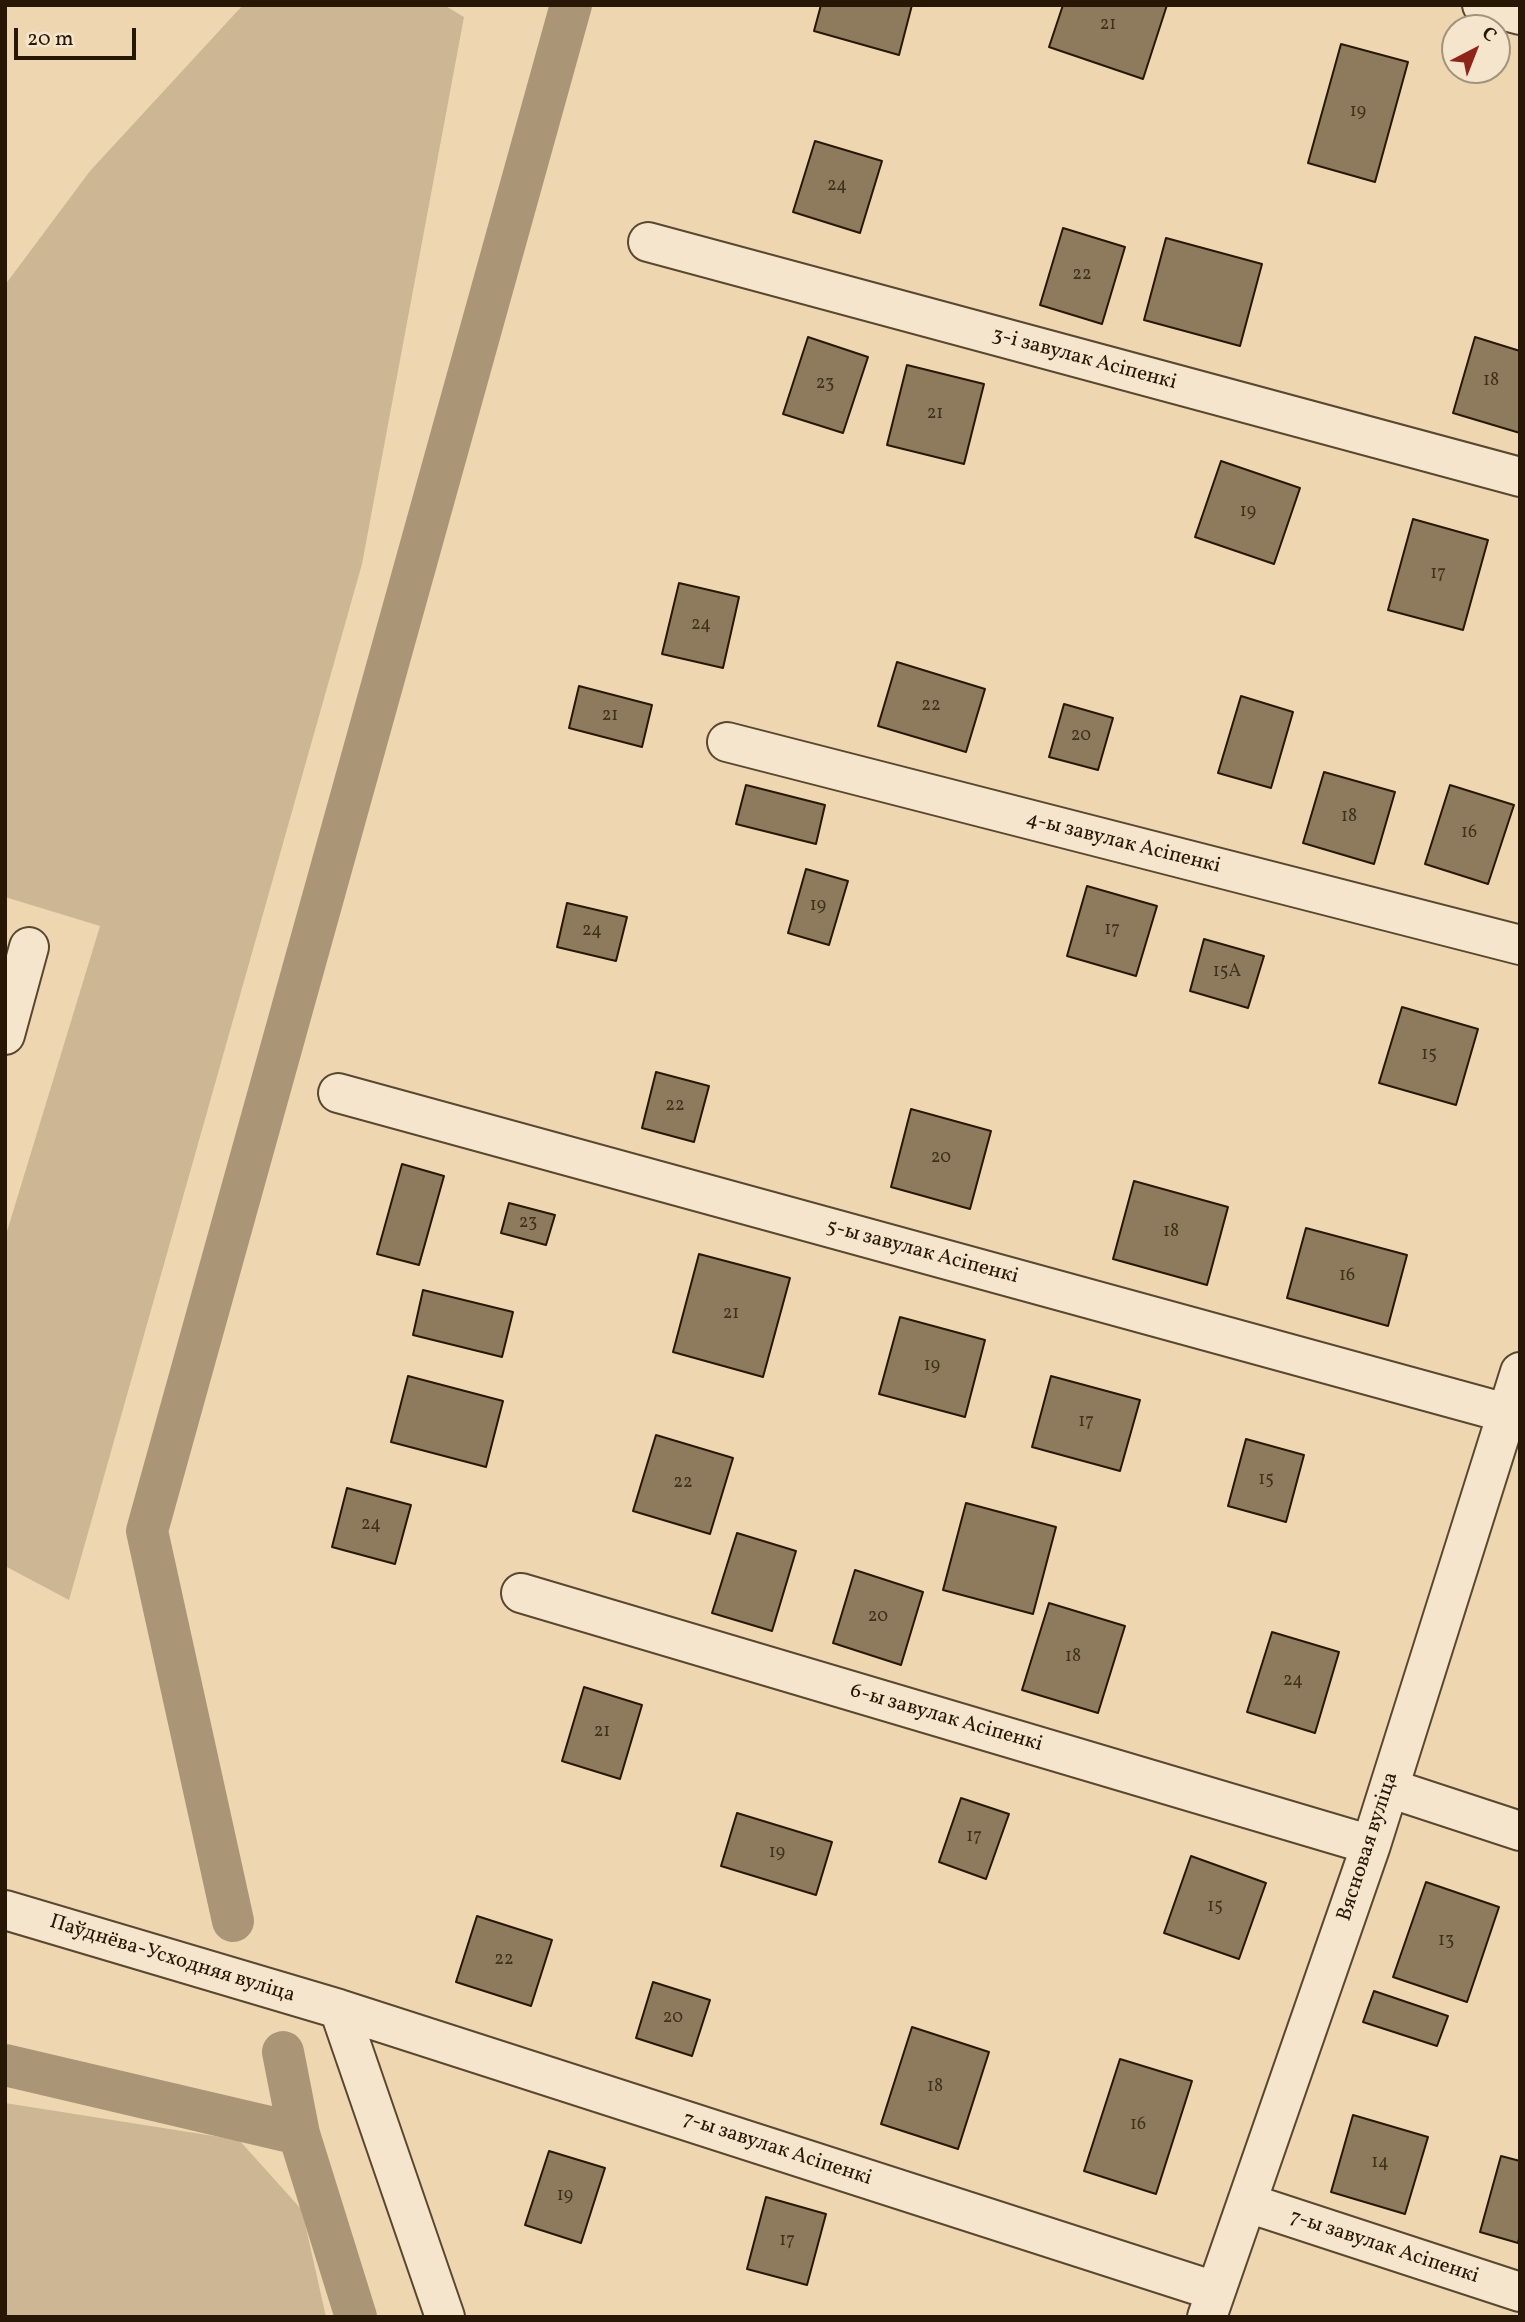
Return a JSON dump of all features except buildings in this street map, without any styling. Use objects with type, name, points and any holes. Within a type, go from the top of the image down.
[{"type":"street","points":[[1482,5],[1520,15]]},
{"type":"street","name":"3-і завулак Асіпенкі","points":[[648,242],[1520,477]]},
{"type":"street","name":"4-ы завулак Асіпенкі","points":[[727,742],[1520,945]]},
{"type":"street","points":[[5,1035],[29,947]]},
{"type":"street","name":"5-ы завулак Асіпенкі","points":[[338,1093],[1506,1413]]},
{"type":"street","name":"Вясновая вуліца","points":[[1211,2304],[1390,1788],[1520,1373]]},
{"type":"street","name":"6-ы завулак Асіпенкі","points":[[521,1594],[1371,1845]]},
{"type":"street","points":[[1390,1788],[1520,1831]]},
{"type":"street","name":"Паўднёва-Усходняя вуліца","points":[[5,1910],[339,2010]]},
{"type":"street","points":[[339,2010],[445,2317]]},
{"type":"street","name":"7-ы завулак Асіпенкі","points":[[339,2010],[1211,2304]]},
{"type":"street","name":"7-ы завулак Асіпенкі","points":[[1248,2203],[1520,2292]]},
{"type":"shaded area","points":[[243,5],[444,5],[464,17],[362,564],[69,1600],[5,1566],[5,1238],[100,926],[5,897],[5,285],[90,171]]},
{"type":"shaded area","points":[[5,2103],[239,2140],[302,2210],[326,2317],[5,2317]]},
{"type":"waterway","points":[[233,1921],[147,1531],[571,5]]},
{"type":"waterway","points":[[283,2052],[299,2134]]},
{"type":"waterway","points":[[5,2065],[299,2134],[356,2317]]}]
